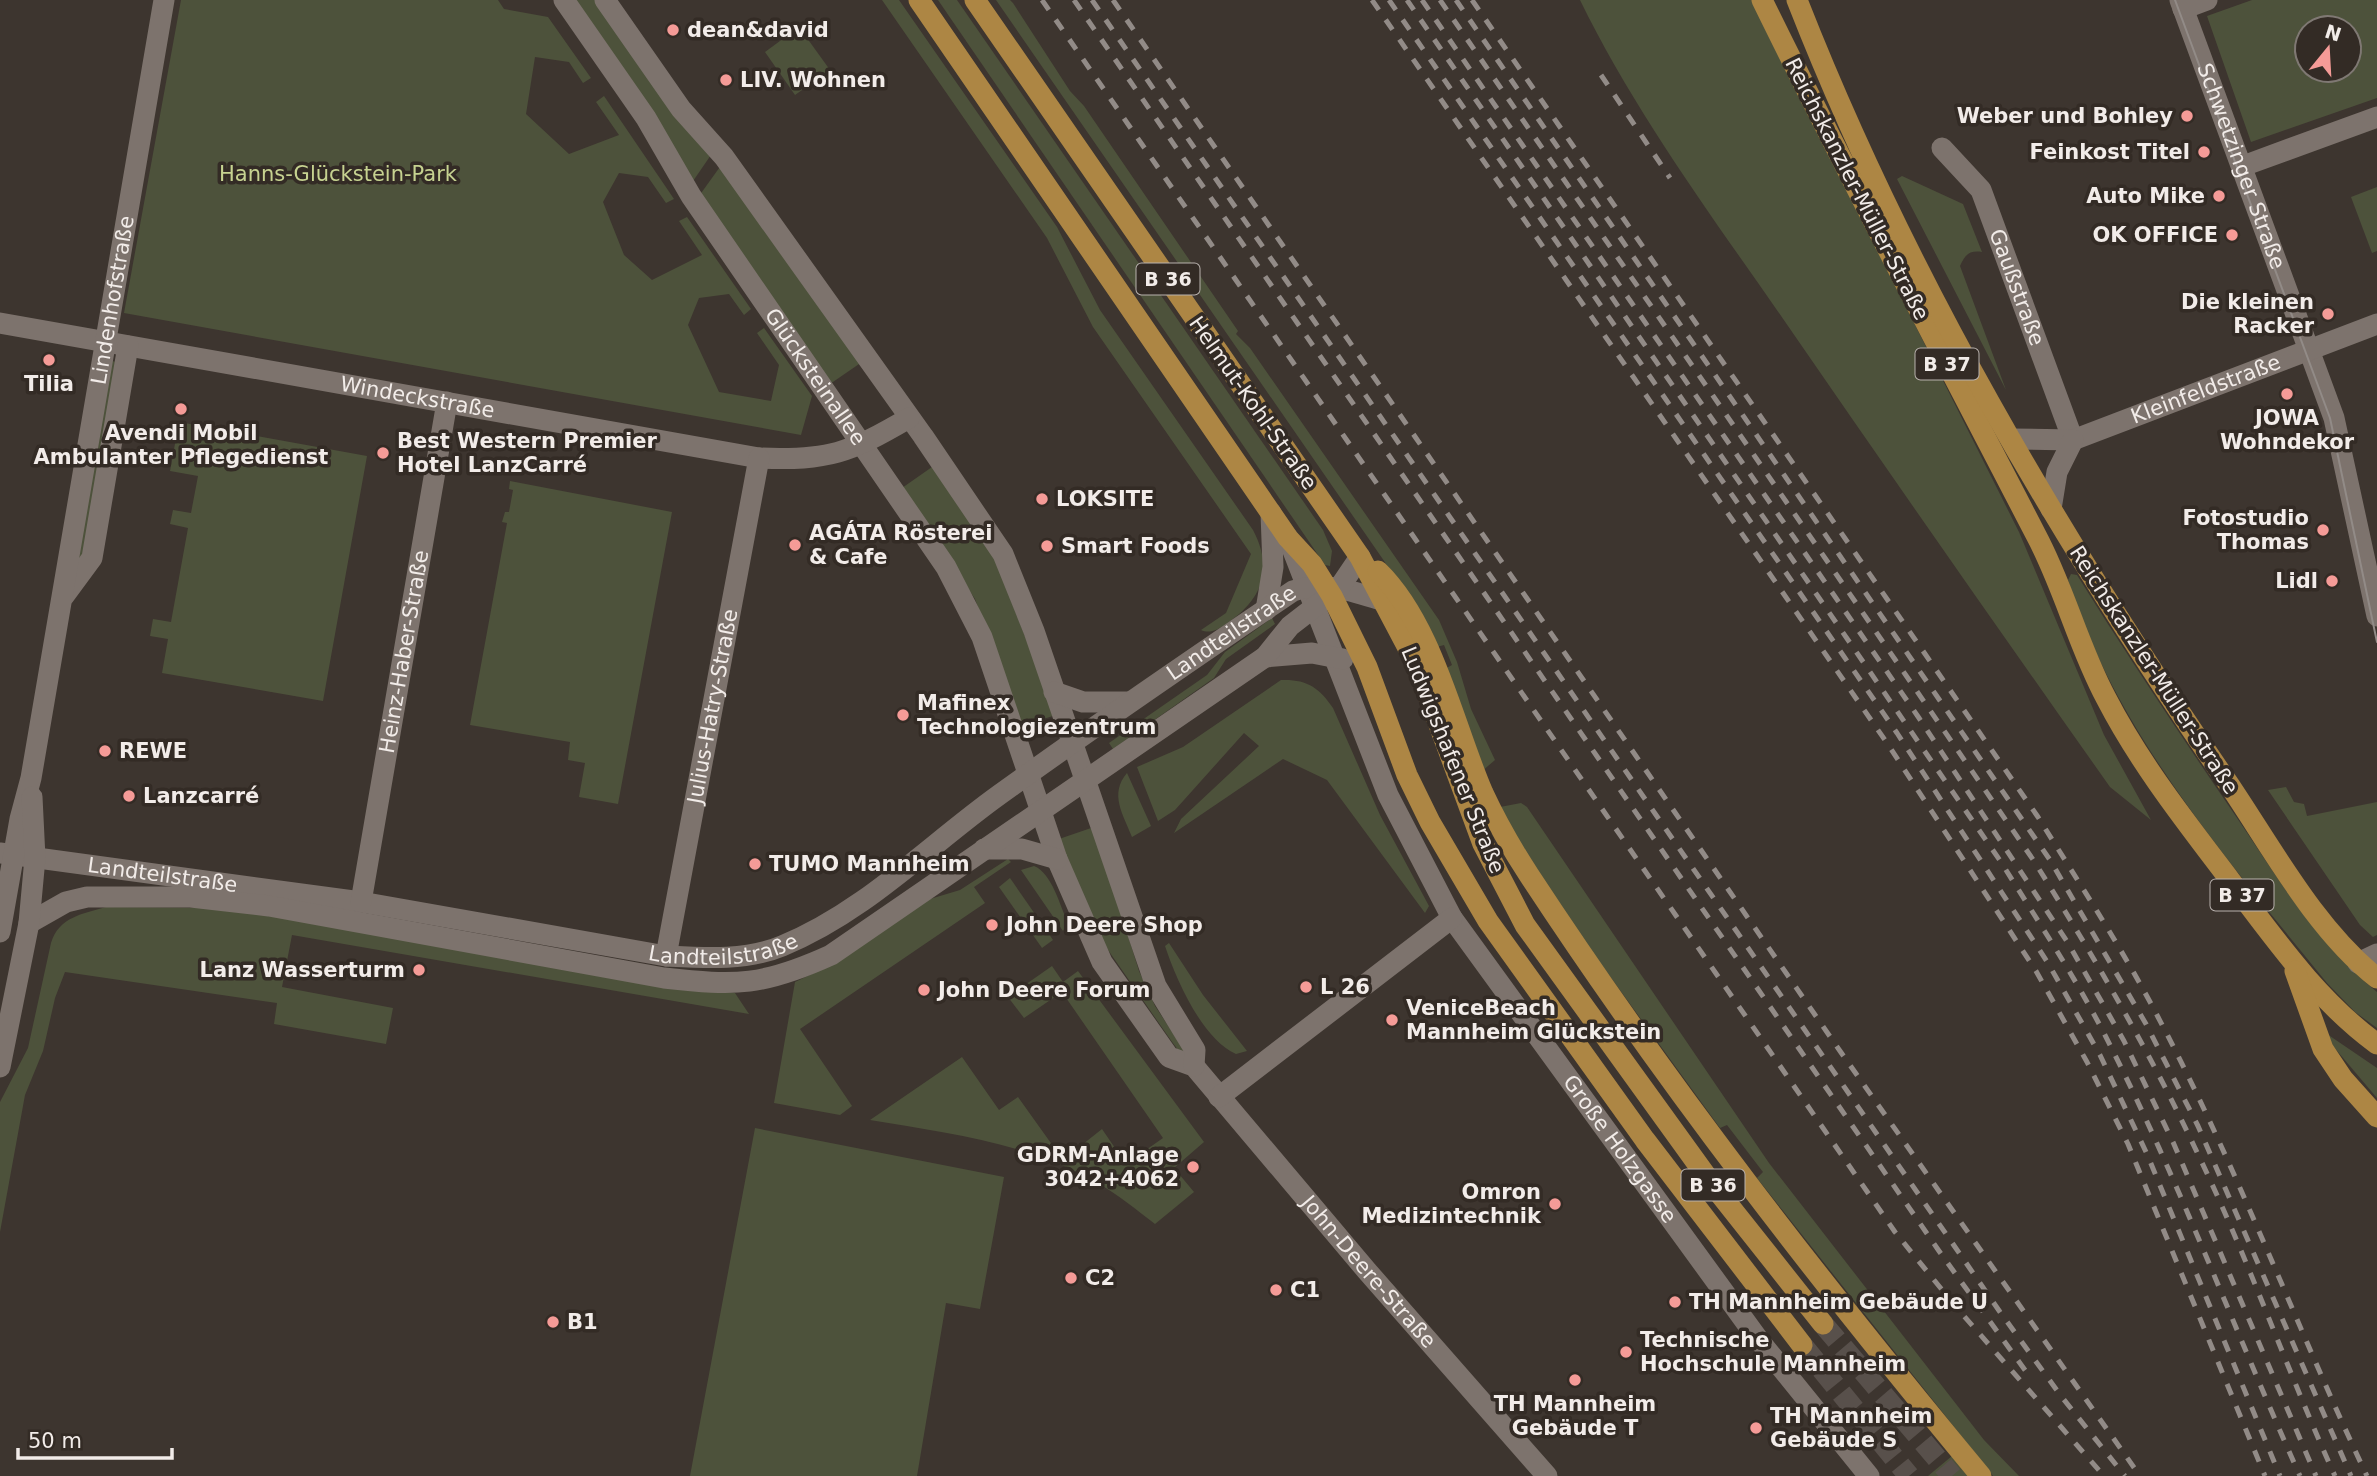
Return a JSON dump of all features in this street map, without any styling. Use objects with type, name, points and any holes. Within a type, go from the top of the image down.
[{"type":"main road","name":"B 36","points":[[919,0],[1288,538],[1333,590]]},
{"type":"main road","name":"Helmut-Kohl-Straße","points":[[975,0],[1360,557],[1384,601]]},
{"type":"main road","name":"Reichskanzler-Müller-Straße","points":[[1762,0],[1848,174],[2039,540],[2086,659],[2106,699],[2169,800],[2291,960],[2336,1009],[2377,1044]]},
{"type":"main road","name":"Reichskanzler-Müller-Straße","points":[[1797,0],[1868,164],[2051,509],[2176,708],[2327,929],[2367,959],[2377,978]]},
{"type":"main road","points":[[1360,557],[1396,591],[1418,631],[1484,794],[1528,874],[1688,1102],[1814,1271],[1981,1476]]},
{"type":"main road","name":"Ludwigshafener Straße","points":[[1333,590],[1367,667],[1413,787],[1488,920],[1645,1140],[1802,1345]]},
{"type":"main road","name":"Ludwigshafener Straße","points":[[1384,601],[1417,665],[1483,844],[1525,925],[1712,1184],[1823,1324]]},
{"type":"main road","points":[[2291,960],[2323,1049],[2343,1079],[2377,1117]]},
{"type":"street","name":"Lindenhofstraße","points":[[0,932],[31,778],[103,342],[164,0]]},
{"type":"street","name":"Glücksteinallee","points":[[564,0],[643,113],[691,196],[929,539],[972,617],[994,670],[1028,775]]},
{"type":"street","points":[[605,0],[681,109],[724,157],[1003,554],[1027,608],[1071,744]]},
{"type":"street","points":[[2181,4],[2207,0]]},
{"type":"street","name":"Schwetzinger Straße","points":[[2181,4],[2310,348],[2342,448],[2376,606]]},
{"type":"street","points":[[2243,166],[2377,117]]},
{"type":"street","name":"Gaußstraße","points":[[1941,148],[1981,190],[2073,440]]},
{"type":"street","name":"Windeckstraße","points":[[0,323],[759,458],[814,459],[833,456],[909,418]]},
{"type":"street","name":"Kleinfeldstraße","points":[[2012,439],[2073,440],[2377,324]]},
{"type":"street","name":"Lindenhofstraße","points":[[60,600],[92,558],[128,346]]},
{"type":"street","name":"Heinz-Haber-Straße","points":[[361,902],[447,402]]},
{"type":"street","points":[[2051,509],[2057,472],[2073,440]]},
{"type":"street","name":"Julius-Hatry-Straße","points":[[666,956],[759,458]]},
{"type":"street","points":[[1266,610],[1273,567],[1271,513]]},
{"type":"street","name":"Große Holzgasse","points":[[1288,538],[1388,795],[1452,918],[1774,1361],[1869,1476]]},
{"type":"street","name":"Landteilstraße","points":[[29,923],[66,902],[87,897],[191,897],[269,906],[664,978],[743,983],[768,980],[831,955],[1265,657],[1290,626],[1314,609],[1360,557]]},
{"type":"street","name":"Landteilstraße","points":[[16,856],[361,902],[666,956],[709,958],[751,954],[779,948],[812,933],[921,859],[946,836],[1071,744],[1266,610],[1305,587],[1384,601]]},
{"type":"street","points":[[1265,657],[1312,653],[1334,656],[1367,667]]},
{"type":"street","points":[[1054,692],[1083,702],[1133,701]]},
{"type":"street","name":"John-Deere-Straße","points":[[1071,744],[1156,986],[1195,1050],[1194,1066]]},
{"type":"street","name":"John-Deere-Straße","points":[[1028,775],[1057,859],[1102,962],[1170,1057],[1194,1066],[1375,1281],[1547,1476]]},
{"type":"street","points":[[984,849],[1022,849],[1057,859]]},
{"type":"street","points":[[0,1067],[29,923],[16,856]]},
{"type":"street","points":[[1219,1097],[1452,918]]},
{"type":"green space","name":"Hanns-Glückstein-Park","points":[[181,0],[498,0],[504,9],[548,17],[591,78],[583,83],[569,62],[535,57],[526,114],[569,154],[619,135],[596,102],[604,96],[674,199],[666,203],[648,177],[619,173],[603,202],[624,255],[652,280],[702,255],[679,221],[687,217],[751,309],[744,315],[729,294],[699,298],[688,325],[719,392],[771,401],[779,365],[757,333],[764,328],[812,396],[801,435],[124,313]]},
{"type":"green space","points":[[573,0],[597,0],[713,152],[691,184]]},
{"type":"green space","points":[[882,0],[899,0],[1057,227],[1100,310],[1253,530],[1263,558],[1261,583],[1248,605],[1220,628],[1201,630],[1226,613],[1251,554],[1093,327],[1047,238]]},
{"type":"green space","points":[[938,0],[957,0],[1323,530],[1332,551],[1330,566],[1325,565]]},
{"type":"green space","points":[[996,0],[1010,0],[1013,3],[1070,91],[1084,106],[1238,331],[1236,334],[1250,348],[1439,620],[1457,662],[1471,709],[1495,760],[1481,772],[1443,670],[1452,665],[1444,645],[1433,648],[1400,584]]},
{"type":"green space","points":[[1580,0],[1752,0],[2019,532],[2104,735],[2151,820],[2110,787],[1908,499],[1651,125]]},
{"type":"green space","points":[[2252,0],[2377,0],[2377,98],[2251,142],[2207,16]]},
{"type":"green space","points":[[799,27],[830,70],[795,95],[765,52]]},
{"type":"green space","points":[[722,164],[862,362],[830,384],[699,196]]},
{"type":"green space","points":[[1902,176],[1963,204],[1982,252],[1968,254],[1960,266],[2006,390],[1897,179]]},
{"type":"green space","points":[[2377,187],[2377,251],[2372,253],[2351,197]]},
{"type":"green space","points":[[112,361],[120,363],[85,555],[73,573]]},
{"type":"green space","points":[[179,422],[367,456],[323,701],[162,673],[168,639],[150,636],[153,619],[171,622],[188,528],[170,524],[173,510],[191,513],[198,476],[170,471]]},
{"type":"green space","points":[[932,467],[988,542],[1056,715],[1021,726],[975,599],[902,488]]},
{"type":"green space","points":[[510,481],[672,512],[618,804],[579,797],[585,763],[568,760],[570,742],[470,725],[507,523],[502,522],[505,512],[509,512],[513,490],[509,489]]},
{"type":"green space","points":[[2071,574],[2077,575],[2175,726],[2300,909],[2336,953],[2377,992],[2377,1028],[2355,1012],[2327,983],[2178,793],[2115,690],[2089,636],[2068,580]]},
{"type":"green space","points":[[1272,618],[1275,624],[1226,659],[1214,678],[1113,749],[1109,743],[1207,675],[1225,652]]},
{"type":"green space","points":[[1281,680],[1298,681],[1311,686],[1333,708],[1380,815],[1429,906],[1425,913],[1327,780],[1283,759],[1174,833],[1181,819],[1259,746],[1244,733],[1175,810],[1158,821],[1137,767],[1183,747]]},
{"type":"green space","points":[[1127,773],[1151,826],[1132,837],[1118,796]]},
{"type":"green space","points":[[2286,787],[2294,802],[2304,804],[2307,816],[2377,802],[2377,935],[2373,937],[2360,925],[2268,790]]},
{"type":"green space","points":[[1521,803],[1527,807],[1769,1163],[1984,1440],[2019,1476],[1993,1476],[1757,1178],[1763,1172],[1727,1125],[1720,1128],[1572,924],[1518,843],[1500,807]]},
{"type":"green space","points":[[1094,827],[1139,971],[1155,1006],[1186,1053],[1181,1054],[1099,937],[1059,839]]},
{"type":"green space","points":[[1008,859],[1011,862],[974,887],[985,903],[800,1029],[852,1106],[840,1115],[774,1103],[795,982],[837,962],[930,899],[960,890]]},
{"type":"green space","points":[[1034,866],[1046,875],[1055,891],[1068,923],[1063,931],[1021,870]]},
{"type":"green space","points":[[1010,878],[1053,940],[1042,948],[999,887]]},
{"type":"green space","points":[[106,907],[225,908],[735,993],[749,1014],[292,935],[282,987],[393,1008],[386,1044],[274,1024],[277,1003],[65,972],[55,998],[43,1051],[25,1095],[0,1232],[0,1102],[28,1048],[51,943],[60,927],[72,918]]},
{"type":"green space","points":[[1169,943],[1203,995],[1247,1051],[1236,1054],[1224,1046],[1201,1022],[1176,975],[1165,946]]},
{"type":"green space","points":[[1052,966],[1063,982],[1078,971],[1204,1142],[1174,1168],[1194,1192],[1155,1224],[1098,1183],[1044,1158],[987,1141],[870,1120],[962,1057],[999,1110],[1018,1097],[1063,1160],[1102,1129],[1126,1164],[1163,1138],[1062,992],[1024,1018],[1008,997]]},
{"type":"green space","points":[[2327,1034],[2377,1068],[2377,1098],[2327,1039]]},
{"type":"green space","points":[[755,1128],[1004,1177],[980,1309],[946,1303],[917,1476],[690,1476]]},
{"type":"green space","points":[[1952,1456],[1968,1476],[1928,1476]]},
{"type":"tunnel","points":[[1823,1324],[1952,1476]]},
{"type":"tunnel","points":[[1802,1345],[1909,1476]]},
{"type":"tram line","points":[[2175,0],[2330,418],[2377,642]]},
{"type":"railway","points":[[1042,0],[1895,1232],[1956,1307],[2104,1476]]},
{"type":"railway","points":[[1074,0],[1939,1251],[2030,1377]]},
{"type":"railway","points":[[1092,0],[2000,1312],[2061,1396],[2125,1476]]},
{"type":"railway","points":[[1113,0],[1840,1051],[2140,1476]]},
{"type":"railway","points":[[1372,0],[1887,743],[2036,971],[2087,1062],[2128,1144],[2265,1476]]},
{"type":"railway","points":[[1389,0],[1897,733],[2048,963],[2100,1055],[2147,1154],[2280,1476]]},
{"type":"railway","points":[[1407,0],[2001,862],[2059,954],[2100,1025],[2138,1101],[2300,1476]]},
{"type":"railway","points":[[1422,0],[1919,718],[2068,943],[2124,1041],[2173,1142],[2316,1476]]},
{"type":"railway","points":[[1440,0],[2034,861],[2077,931],[2139,1038],[2195,1148],[2232,1229],[2335,1476]]},
{"type":"railway","points":[[1456,0],[2050,860],[2146,1024],[2198,1126],[2351,1476]]},
{"type":"railway","points":[[1472,0],[2038,817],[2115,941],[2158,1017],[2214,1130],[2367,1476]]},
{"type":"railway","points":[[1601,75],[1670,178]]},
{"type":"place","name":"dean&david","points":[[673,30]]},
{"type":"place","name":"LIV. Wohnen","points":[[726,80]]},
{"type":"place","name":"Weber und Bohley","points":[[2187,116]]},
{"type":"place","name":"Feinkost Titel","points":[[2204,152]]},
{"type":"place","name":"Auto Mike","points":[[2219,196]]},
{"type":"place","name":"OK OFFICE","points":[[2232,235]]},
{"type":"place","name":"Die kleinen Racker","points":[[2328,314]]},
{"type":"place","name":"Tilia","points":[[49,360]]},
{"type":"place","name":"JOWA Wohndekor","points":[[2287,394]]},
{"type":"place","name":"Avendi Mobil Ambulanter Pflegedienst","points":[[181,409]]},
{"type":"place","name":"Best Western Premier Hotel LanzCarré","points":[[383,453]]},
{"type":"place","name":"LOKSITE","points":[[1042,499]]},
{"type":"place","name":"Fotostudio Thomas","points":[[2323,530]]},
{"type":"place","name":"AGÁTA Rösterei & Cafe","points":[[795,545]]},
{"type":"place","name":"Smart Foods","points":[[1047,546]]},
{"type":"place","name":"Lidl","points":[[2332,581]]},
{"type":"place","name":"Mafinex Technologiezentrum","points":[[903,715]]},
{"type":"place","name":"REWE","points":[[105,751]]},
{"type":"place","name":"Lanzcarré","points":[[129,796]]},
{"type":"place","name":"TUMO Mannheim","points":[[755,864]]},
{"type":"place","name":"John Deere Shop","points":[[992,925]]},
{"type":"place","name":"Lanz Wasserturm","points":[[419,970]]},
{"type":"place","name":"L 26","points":[[1306,987]]},
{"type":"place","name":"John Deere Forum","points":[[924,990]]},
{"type":"place","name":"VeniceBeach Mannheim Glückstein","points":[[1392,1020]]},
{"type":"place","name":"GDRM-Anlage 3042+4062","points":[[1193,1167]]},
{"type":"place","name":"Omron Medizintechnik","points":[[1555,1204]]},
{"type":"place","name":"C2","points":[[1071,1278]]},
{"type":"place","name":"C1","points":[[1276,1290]]},
{"type":"place","name":"TH Mannheim Gebäude U","points":[[1675,1302]]},
{"type":"place","name":"B1","points":[[553,1322]]},
{"type":"place","name":"Technische Hochschule Mannheim","points":[[1626,1352]]},
{"type":"place","name":"TH Mannheim Gebäude T","points":[[1575,1380]]},
{"type":"place","name":"TH Mannheim Gebäude S","points":[[1756,1428]]}]
